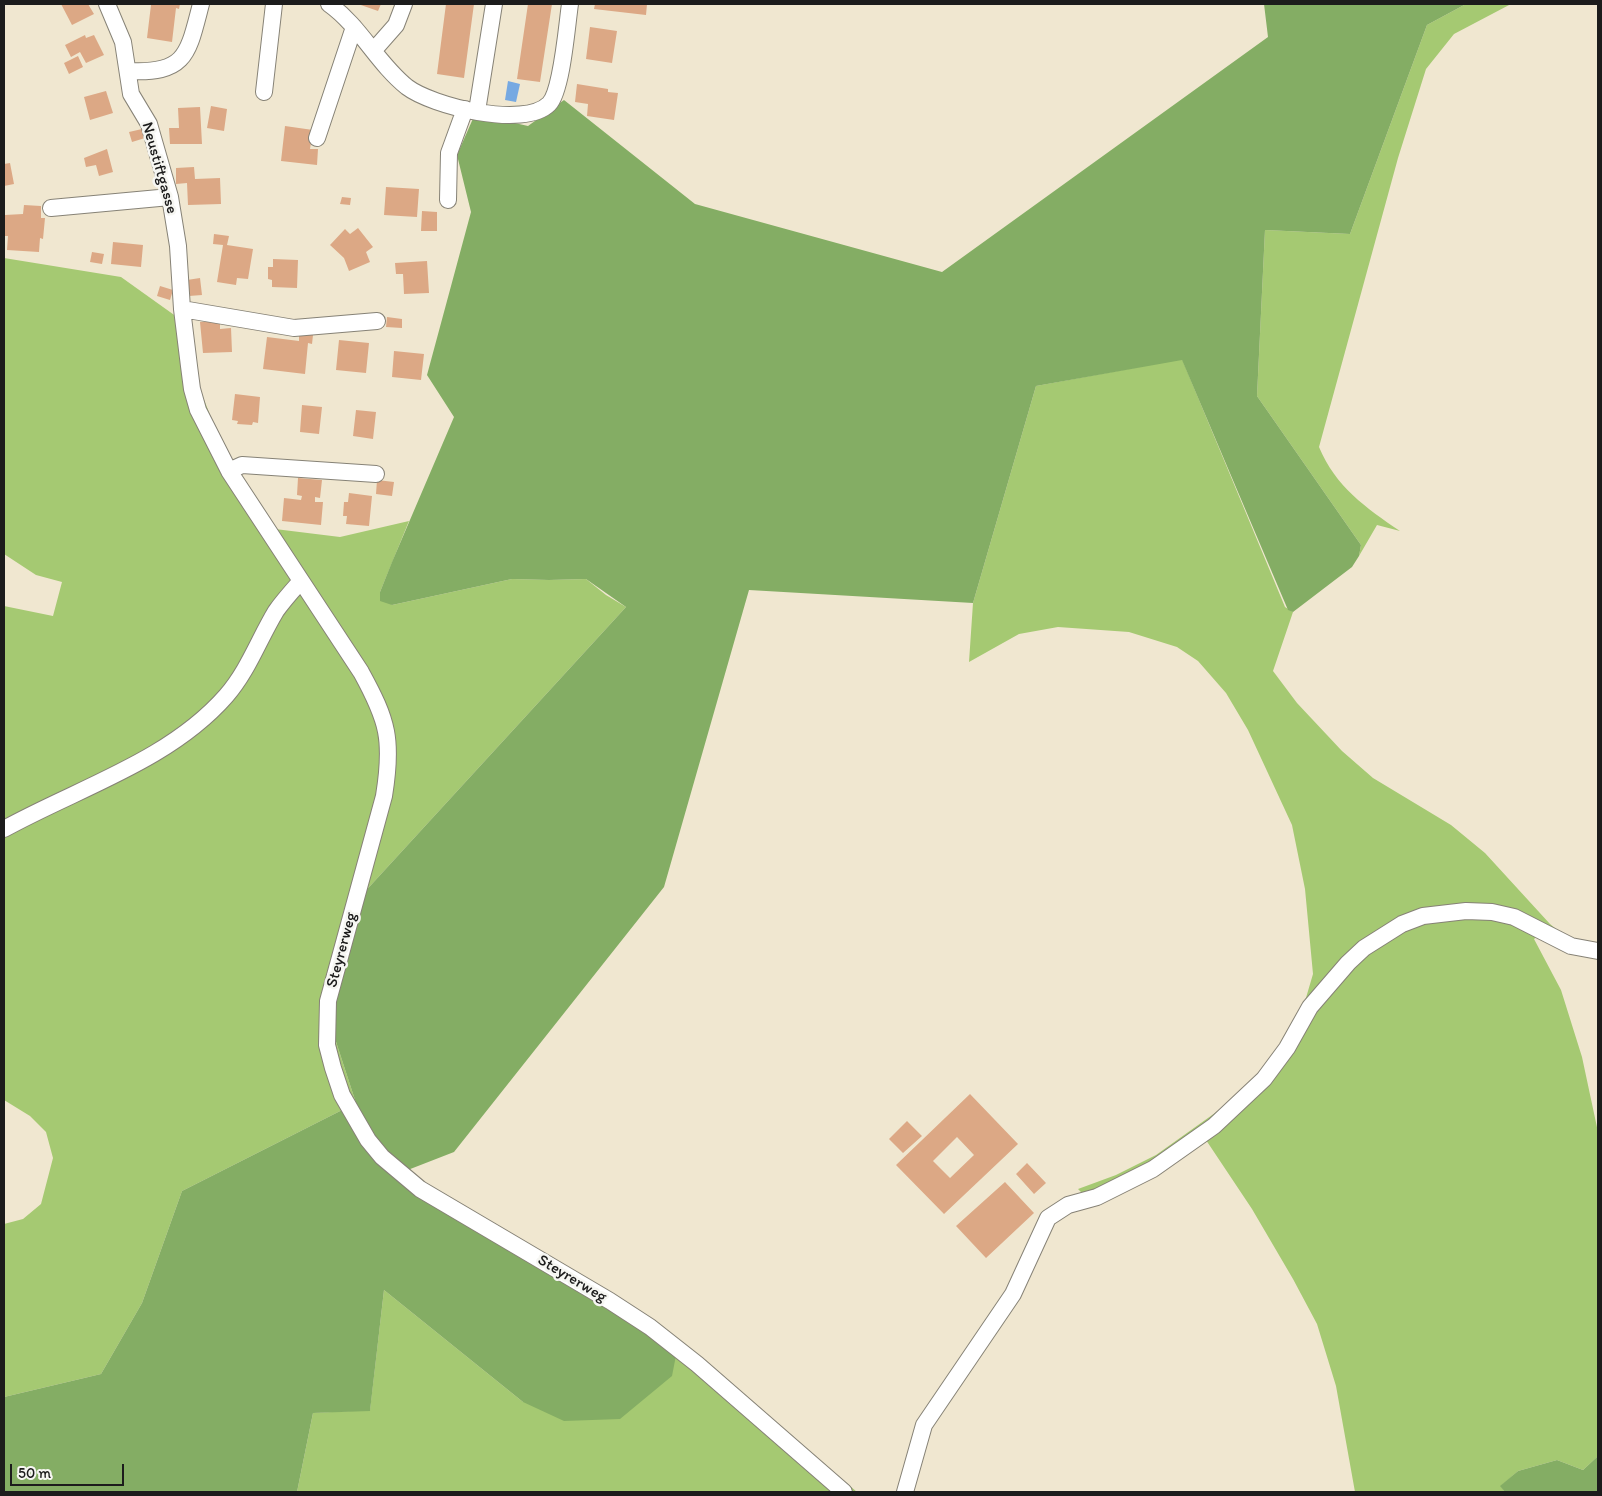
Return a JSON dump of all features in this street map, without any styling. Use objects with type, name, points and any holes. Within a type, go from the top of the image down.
[{"type":"street","name":"Neustiftgasse","points":[[108,4],[119,28],[129,71],[132,94],[149,124],[170,197],[178,246],[182,309],[192,389],[208,433],[229,471],[300,582]]},
{"type":"street","points":[[129,71],[157,71],[171,67],[183,58],[190,46],[201,4]]},
{"type":"street","points":[[264,92],[274,4]]},
{"type":"street","points":[[329,4],[354,27],[392,73],[408,88],[440,104],[471,110],[522,115],[549,104],[557,88],[570,4]]},
{"type":"street","points":[[374,50],[396,26],[404,4]]},
{"type":"street","points":[[448,200],[449,154],[471,110],[494,4]]},
{"type":"street","points":[[317,138],[354,27]]},
{"type":"street","points":[[51,208],[170,197]]},
{"type":"street","points":[[182,309],[294,328],[377,321]]},
{"type":"street","points":[[229,471],[242,465],[376,474]]},
{"type":"street","points":[[4,829],[109,777],[200,722],[227,695],[251,660],[276,610],[300,582]]},
{"type":"street","name":"Steyrerweg","points":[[300,582],[361,672],[376,700],[389,741],[389,764],[384,796],[328,1001],[327,1045],[333,1068],[355,1120],[382,1158],[400,1174],[420,1189],[610,1301],[650,1328],[697,1364],[844,1492]]},
{"type":"street","points":[[905,1492],[924,1425],[1014,1294],[1048,1218],[1068,1205],[1096,1197],[1153,1169],[1214,1126],[1264,1079],[1324,989],[1364,948],[1402,924],[1423,916],[1466,911],[1492,912],[1514,917],[1571,946],[1598,951]]},
{"type":"green space","points":[[1264,4],[1466,4],[1427,25],[1350,234],[1265,230],[1257,396],[1361,545],[1359,556],[1352,567],[1293,612],[1288,610],[1182,360],[1036,386],[973,603],[749,590],[664,887],[454,1152],[400,1173],[679,1340],[672,1376],[620,1419],[564,1421],[523,1402],[384,1290],[370,1411],[313,1413],[297,1492],[4,1492],[4,1397],[101,1374],[142,1303],[182,1191],[356,1103],[325,1008],[349,909],[626,607],[586,579],[512,579],[392,605],[380,601],[380,592],[392,562],[454,417],[427,375],[471,212],[457,155],[475,114],[528,126],[564,100],[695,204],[942,272],[1268,37]]},
{"type":"green space","points":[[1466,4],[1511,4],[1454,34],[1426,69],[1398,158],[1319,447],[1326,461],[1343,485],[1375,514],[1400,531],[1377,525],[1359,556],[1361,545],[1257,396],[1265,230],[1350,234],[1427,25]]},
{"type":"green space","points":[[4,258],[121,277],[191,327],[199,387],[225,453],[275,529],[340,537],[409,521],[380,592],[392,605],[512,579],[586,579],[606,595],[626,607],[349,909],[325,1008],[356,1103],[182,1191],[142,1303],[101,1374],[4,1397],[4,1224],[23,1219],[41,1204],[53,1158],[46,1132],[30,1116],[4,1100],[4,606],[53,616],[62,582],[36,575],[4,554]]},
{"type":"green space","points":[[1182,359],[1285,607],[1293,612],[1273,671],[1297,703],[1342,751],[1373,778],[1451,825],[1485,853],[1550,924],[1567,938],[1539,935],[1534,939],[1561,990],[1582,1057],[1598,1132],[1598,1456],[1583,1470],[1557,1460],[1518,1471],[1501,1486],[1505,1492],[1355,1492],[1336,1386],[1317,1324],[1252,1209],[1206,1140],[1091,1202],[1078,1189],[1116,1175],[1156,1155],[1229,1103],[1270,1065],[1303,1008],[1313,974],[1305,889],[1292,825],[1248,730],[1226,693],[1198,661],[1177,647],[1129,632],[1058,627],[1019,634],[969,662],[973,603],[1036,386]]},
{"type":"green space","points":[[384,1290],[523,1402],[679,1340],[857,1492],[297,1492],[313,1413],[370,1410]]},
{"type":"green space","points":[[1598,1456],[1598,1492],[1505,1492],[1500,1486],[1518,1471],[1557,1460],[1583,1470]]},
{"type":"water","points":[[508,81],[520,84],[516,102],[505,100]]},
{"type":"building","points":[[61,4],[88,4],[94,14],[72,25]]},
{"type":"building","points":[[180,4],[179,9],[176,8],[172,42],[147,38],[151,5]]},
{"type":"building","points":[[358,4],[381,4],[378,11]]},
{"type":"building","points":[[446,4],[474,4],[464,78],[437,74]]},
{"type":"building","points":[[528,4],[552,4],[540,82],[517,79]]},
{"type":"building","points":[[595,4],[647,4],[646,15],[594,9]]},
{"type":"building","points":[[590,27],[617,31],[612,63],[586,59]]},
{"type":"building","points":[[85,35],[86,38],[94,35],[104,55],[86,63],[80,52],[71,57],[65,45]]},
{"type":"building","points":[[78,56],[83,67],[69,74],[64,63]]},
{"type":"building","points":[[577,84],[608,89],[608,92],[618,93],[614,120],[587,116],[588,104],[575,102]]},
{"type":"building","points":[[106,91],[113,113],[90,120],[84,97]]},
{"type":"building","points":[[211,106],[227,109],[224,131],[207,128]]},
{"type":"building","points":[[200,107],[202,144],[170,144],[169,128],[179,128],[178,108]]},
{"type":"building","points":[[285,126],[313,130],[310,149],[318,149],[317,165],[281,161]]},
{"type":"building","points":[[142,129],[145,138],[132,142],[129,132]]},
{"type":"building","points":[[107,149],[113,172],[99,176],[96,165],[86,167],[84,158]]},
{"type":"building","points":[[10,163],[14,184],[4,186],[4,164]]},
{"type":"building","points":[[194,167],[195,179],[220,178],[221,204],[188,205],[187,183],[176,184],[176,168]]},
{"type":"building","points":[[386,187],[419,189],[417,217],[384,215]]},
{"type":"building","points":[[342,197],[351,198],[350,205],[340,204]]},
{"type":"building","points":[[24,205],[41,206],[41,218],[45,218],[43,239],[40,238],[39,252],[7,250],[8,236],[4,236],[5,215],[23,214]]},
{"type":"building","points":[[422,211],[437,212],[437,231],[421,231]]},
{"type":"building","points":[[358,228],[373,247],[366,252],[370,262],[349,271],[344,258],[330,245],[345,229],[350,234]]},
{"type":"building","points":[[214,234],[229,236],[227,245],[253,249],[248,279],[237,278],[236,285],[217,282],[223,245],[213,244]]},
{"type":"building","points":[[113,242],[143,245],[141,267],[111,264]]},
{"type":"building","points":[[92,252],[104,254],[102,264],[90,262]]},
{"type":"building","points":[[273,259],[298,260],[297,288],[272,287],[272,280],[268,279],[268,267],[273,267]]},
{"type":"building","points":[[427,261],[429,293],[404,294],[403,274],[396,274],[395,263]]},
{"type":"building","points":[[200,278],[202,295],[189,296],[187,280]]},
{"type":"building","points":[[160,286],[173,290],[170,300],[157,296]]},
{"type":"building","points":[[387,317],[402,319],[402,328],[386,327]]},
{"type":"building","points":[[220,321],[220,329],[231,328],[232,352],[203,353],[200,322]]},
{"type":"building","points":[[299,334],[313,335],[312,344],[308,343],[305,374],[263,369],[267,337],[299,341]]},
{"type":"building","points":[[339,340],[369,343],[366,373],[336,370]]},
{"type":"building","points":[[394,351],[424,354],[421,380],[392,377]]},
{"type":"building","points":[[235,394],[260,397],[258,423],[253,422],[252,425],[237,424],[238,421],[232,420]]},
{"type":"building","points":[[302,405],[322,407],[319,434],[300,432]]},
{"type":"building","points":[[356,410],[376,412],[373,439],[353,436]]},
{"type":"building","points":[[298,478],[322,480],[320,498],[315,497],[315,502],[323,502],[321,525],[282,521],[284,498],[301,500],[302,496],[297,495]]},
{"type":"building","points":[[377,480],[394,482],[392,496],[376,494]]},
{"type":"building","points":[[349,493],[372,496],[369,526],[346,524],[347,516],[343,516],[344,502],[348,502]]},
{"type":"building","points":[[970,1094],[1018,1144],[944,1214],[896,1165]],"holes":[[[957,1137],[974,1155],[950,1178],[933,1161]]]},
{"type":"building","points":[[907,1121],[922,1136],[903,1153],[889,1139]]},
{"type":"building","points":[[1027,1163],[1046,1183],[1034,1194],[1016,1174]]},
{"type":"building","points":[[1005,1182],[1034,1213],[986,1258],[956,1226]]}]
